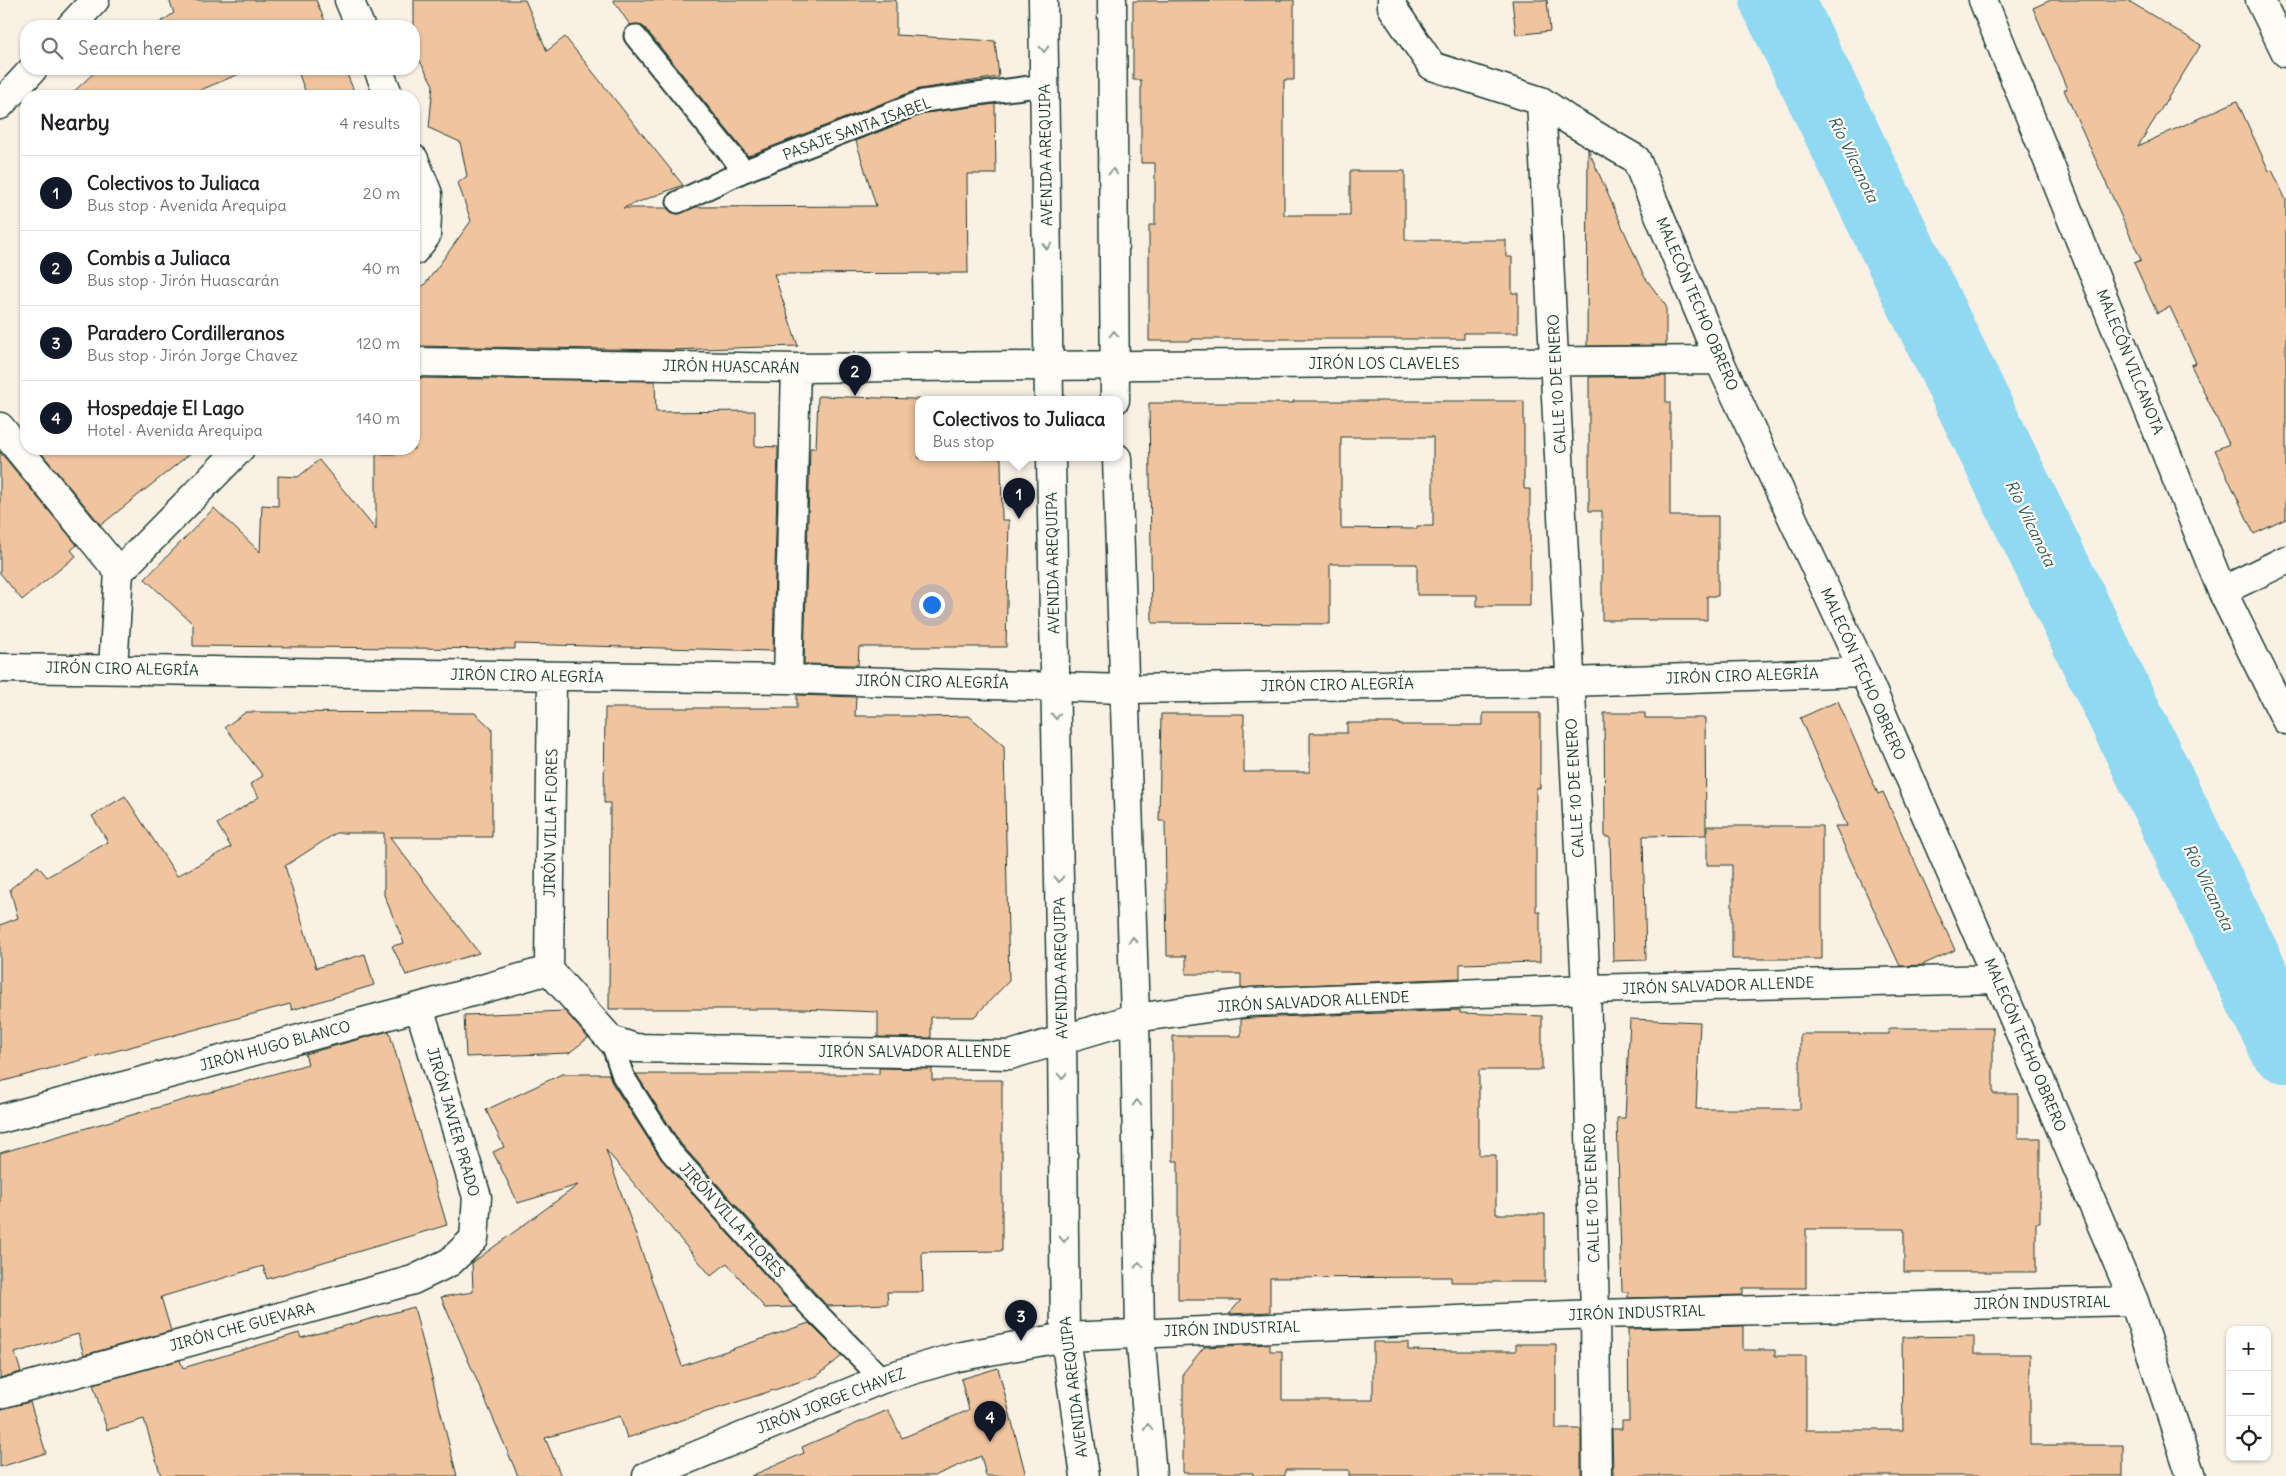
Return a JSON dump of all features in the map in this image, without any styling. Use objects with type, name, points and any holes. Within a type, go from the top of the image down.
[{"type":"street","points":[[76,20],[94,0]]},
{"type":"street","points":[[349,0],[357,20]]},
{"type":"street","name":"AVENIDA AREQUIPA","points":[[1044,0],[1049,396]]},
{"type":"street","points":[[1112,0],[1115,396]]},
{"type":"street","name":"MALECÓN TECHO OBRERO","points":[[1392,0],[1392,7],[1432,66],[1542,101],[1567,119],[1636,159],[1719,360],[1864,672],[2134,1301],[2191,1476]]},
{"type":"street","name":"MALECÓN VILCANOTA","points":[[1983,0],[2222,591],[2286,720]]},
{"type":"street","points":[[2260,0],[2286,53]]},
{"type":"street","points":[[0,105],[28,75]]},
{"type":"street","points":[[380,75],[387,90]]},
{"type":"street","name":"CALLE 10 DE ENERO","points":[[1542,101],[1556,362],[1569,682],[1586,990],[1595,1314],[1597,1476]]},
{"type":"street","points":[[420,174],[428,194],[426,236],[420,244]]},
{"type":"street","name":"JIRÓN LOS CLAVELES","points":[[1049,365],[1719,360]]},
{"type":"street","name":"JIRÓN HUASCARÁN","points":[[420,362],[796,368],[1049,365]]},
{"type":"street","points":[[788,679],[796,368]]},
{"type":"street","points":[[0,427],[20,451]]},
{"type":"street","points":[[23,455],[119,572]]},
{"type":"street","points":[[113,668],[119,572],[234,455]]},
{"type":"street","name":"AVENIDA AREQUIPA","points":[[1050,461],[1062,1040],[1064,1337],[1085,1476]]},
{"type":"street","points":[[1117,461],[1135,1018],[1140,1332],[1152,1476]]},
{"type":"street","points":[[2222,591],[2286,560]]},
{"type":"street","name":"JIRÓN CIRO ALEGRÍA","points":[[0,668],[113,668],[788,679],[1125,688],[1569,682],[1864,672]]},
{"type":"street","name":"JIRÓN VILLA FLORES","points":[[548,970],[552,676]]},
{"type":"street","name":"JIRÓN SALVADOR ALLENDE","points":[[548,970],[612,1040],[635,1048],[1010,1055],[1135,1018],[1251,1002],[1586,990],[1997,979]]},
{"type":"street","name":"JIRÓN HUGO BLANCO","points":[[0,1119],[419,1007],[548,970]]},
{"type":"street","name":"JIRÓN JAVIER PRADO","points":[[419,1007],[477,1197],[474,1239]]},
{"type":"street","name":"JIRÓN CHE GUEVARA","points":[[0,1394],[413,1280],[450,1262],[474,1239]]},
{"type":"street","name":"JIRÓN INDUSTRIAL","points":[[1140,1332],[1595,1314],[2134,1301]]},
{"type":"street","name":"JIRÓN JORGE CHAVEZ","points":[[647,1476],[882,1379],[957,1357],[1064,1337],[1140,1332]]},
{"type":"lane","points":[[635,36],[744,171]]},
{"type":"lane","name":"PASAJE SANTA ISABEL","points":[[678,202],[744,171],[923,101],[1045,85]]},
{"type":"lane","name":"JIRÓN VILLA FLORES","points":[[612,1040],[623,1076],[671,1152],[807,1303],[882,1379]]},
{"type":"building","points":[[169,0],[316,0],[324,20],[164,20],[174,13]]},
{"type":"building","points":[[414,0],[525,0],[547,51],[565,37],[683,185],[623,208],[667,208],[677,214],[696,207],[876,206],[856,141],[926,113],[995,104],[996,174],[967,174],[968,273],[774,274],[798,346],[669,350],[420,346],[420,288],[471,221],[458,183],[467,176],[460,142],[429,128],[433,85],[420,61],[420,20],[414,20]]},
{"type":"building","points":[[613,0],[896,0],[896,35],[995,41],[999,77],[919,89],[748,156],[645,28],[639,24],[630,25]]},
{"type":"building","points":[[1294,0],[1294,80],[1284,80],[1284,215],[1350,215],[1350,171],[1405,171],[1405,240],[1506,240],[1506,257],[1512,257],[1512,293],[1518,293],[1518,333],[1464,333],[1464,339],[1192,339],[1192,341],[1149,341],[1149,225],[1155,225],[1155,163],[1141,163],[1141,80],[1133,80],[1133,1]]},
{"type":"building","points":[[1512,0],[1547,0],[1550,31],[1516,35]]},
{"type":"building","points":[[2051,0],[2127,0],[2201,45],[2138,146],[2237,101],[2269,171],[2272,170],[2286,200],[2286,519],[2254,534],[2215,450],[2229,444],[2191,365],[2196,363],[2170,307],[2157,313],[2134,263],[2141,260],[2064,90],[2067,89],[2033,8]]},
{"type":"building","points":[[92,75],[237,75],[200,90],[75,90]]},
{"type":"building","points":[[299,75],[347,75],[354,90],[305,90]]},
{"type":"building","points":[[1588,149],[1644,276],[1666,306],[1666,345],[1587,346]]},
{"type":"building","points":[[1666,376],[1666,402],[1670,402],[1670,516],[1718,516],[1718,596],[1707,596],[1707,620],[1602,620],[1602,511],[1589,511],[1589,377]]},
{"type":"building","points":[[420,378],[655,381],[656,412],[755,411],[755,446],[778,447],[773,651],[515,644],[515,649],[193,646],[193,624],[145,579],[214,508],[260,552],[262,505],[278,506],[278,476],[298,477],[319,460],[376,530],[376,455],[420,455]]},
{"type":"building","points":[[818,396],[915,399],[915,461],[1001,461],[1002,520],[1009,520],[1006,647],[859,647],[858,665],[804,664],[810,448],[816,448]]},
{"type":"building","points":[[1293,401],[1524,401],[1524,489],[1530,489],[1530,606],[1477,606],[1477,595],[1417,595],[1417,564],[1330,564],[1330,624],[1152,623],[1149,403],[1293,403]],"holes":[[[1341,437],[1433,437],[1433,526],[1417,526],[1417,529],[1341,528]]]},
{"type":"building","points":[[0,452],[77,545],[71,550],[76,556],[22,600],[0,573]]},
{"type":"building","points":[[43,455],[188,455],[101,525]]},
{"type":"building","points":[[797,695],[856,697],[855,716],[969,716],[1004,746],[1009,981],[974,1017],[931,1017],[931,1038],[878,1037],[878,1012],[801,1009],[609,1009],[610,803],[604,803],[605,708],[797,708]]},
{"type":"building","points":[[1838,701],[1878,794],[1883,792],[1955,950],[1922,965],[1900,966],[1835,826],[1847,826],[1800,718]]},
{"type":"building","points":[[246,712],[475,713],[492,729],[492,837],[390,837],[479,953],[406,975],[392,946],[404,943],[384,895],[384,833],[336,833],[285,866],[316,968],[365,954],[374,985],[292,1010],[290,1004],[0,1082],[0,925],[18,918],[10,889],[38,866],[47,877],[108,842],[92,816],[125,796],[177,876],[231,847],[217,824],[259,797],[250,784],[263,776],[225,727]]},
{"type":"building","points":[[1483,713],[1540,713],[1540,788],[1536,788],[1536,912],[1540,912],[1540,962],[1460,964],[1460,978],[1241,988],[1241,974],[1186,974],[1186,956],[1167,956],[1165,821],[1159,821],[1161,714],[1244,714],[1244,772],[1310,772],[1310,733],[1347,733],[1347,723],[1483,725]]},
{"type":"building","points":[[1604,713],[1645,713],[1645,718],[1705,718],[1706,835],[1643,836],[1646,960],[1613,961],[1610,837],[1605,837]]},
{"type":"building","points":[[1707,826],[1822,826],[1822,959],[1732,959],[1732,865],[1707,865]]},
{"type":"building","points":[[1460,1010],[1460,1013],[1542,1016],[1542,1070],[1479,1070],[1479,1155],[1496,1155],[1496,1214],[1545,1214],[1545,1282],[1451,1282],[1451,1277],[1270,1278],[1270,1312],[1229,1314],[1241,1300],[1178,1300],[1178,1161],[1173,1161],[1173,1036],[1241,1036],[1241,1019],[1252,1018]]},
{"type":"building","points":[[565,1011],[588,1038],[569,1053],[466,1057],[464,1015]]},
{"type":"building","points":[[1630,1019],[1700,1022],[1696,1109],[1800,1109],[1800,1034],[1889,1034],[1889,1028],[1993,1028],[1993,1094],[2018,1094],[2018,1138],[2040,1138],[2040,1223],[2036,1223],[2036,1272],[1904,1272],[1904,1229],[1806,1229],[1806,1288],[1743,1288],[1743,1295],[1628,1298],[1628,1292],[1622,1292],[1617,1118],[1625,1118]]},
{"type":"building","points":[[389,1031],[447,1225],[267,1279],[263,1266],[161,1297],[171,1331],[84,1355],[78,1334],[15,1353],[21,1372],[0,1378],[0,1153],[308,1064],[305,1054]]},
{"type":"building","points":[[879,1068],[932,1069],[932,1080],[1002,1080],[1002,1251],[922,1252],[923,1292],[887,1292],[888,1304],[827,1306],[681,1144],[636,1074],[879,1074]]},
{"type":"building","points":[[562,1074],[609,1074],[612,1083],[662,1160],[794,1307],[765,1308],[727,1263],[711,1276],[606,1150],[682,1366],[809,1323],[842,1356],[817,1376],[627,1438],[620,1416],[545,1438],[561,1476],[518,1476],[441,1297],[473,1292],[472,1263],[578,1185],[518,1203],[493,1152],[504,1147],[486,1110]]},
{"type":"building","points":[[414,1307],[457,1476],[161,1476],[144,1419],[107,1430],[93,1384],[180,1360],[183,1368],[299,1333],[301,1338]]},
{"type":"building","points":[[1743,1326],[1743,1350],[1775,1350],[1775,1356],[1806,1356],[1806,1430],[1903,1430],[1902,1337],[1974,1336],[1974,1354],[2030,1354],[2030,1445],[2123,1445],[2123,1476],[1613,1476],[1612,1429],[1622,1429],[1622,1421],[1629,1421],[1628,1329]]},
{"type":"building","points":[[1373,1342],[1408,1342],[1408,1350],[1453,1351],[1516,1351],[1516,1344],[1556,1344],[1556,1429],[1581,1429],[1581,1476],[1349,1476],[1349,1470],[1285,1470],[1285,1476],[1253,1476],[1253,1473],[1183,1473],[1183,1373],[1204,1347],[1270,1344],[1270,1351],[1282,1351],[1282,1400],[1373,1400]]},
{"type":"building","points":[[998,1368],[1026,1476],[986,1476],[981,1456],[934,1476],[751,1476],[804,1453],[802,1447],[888,1410],[902,1438],[969,1410],[961,1379]]},
{"type":"building","points":[[30,1402],[46,1453],[0,1467],[0,1409]]},
{"type":"waterway","name":"Río Vilcanota","points":[[1777,0],[2286,1046]]},
{"type":"place","name":"Combis a Juliaca","points":[[855,396]]},
{"type":"place","name":"Colectivos to Juliaca","points":[[1019,519]]},
{"type":"place","name":"Paradero Cordilleranos","points":[[1021,1341]]},
{"type":"place","name":"Hospedaje El Lago","points":[[990,1442]]}]
